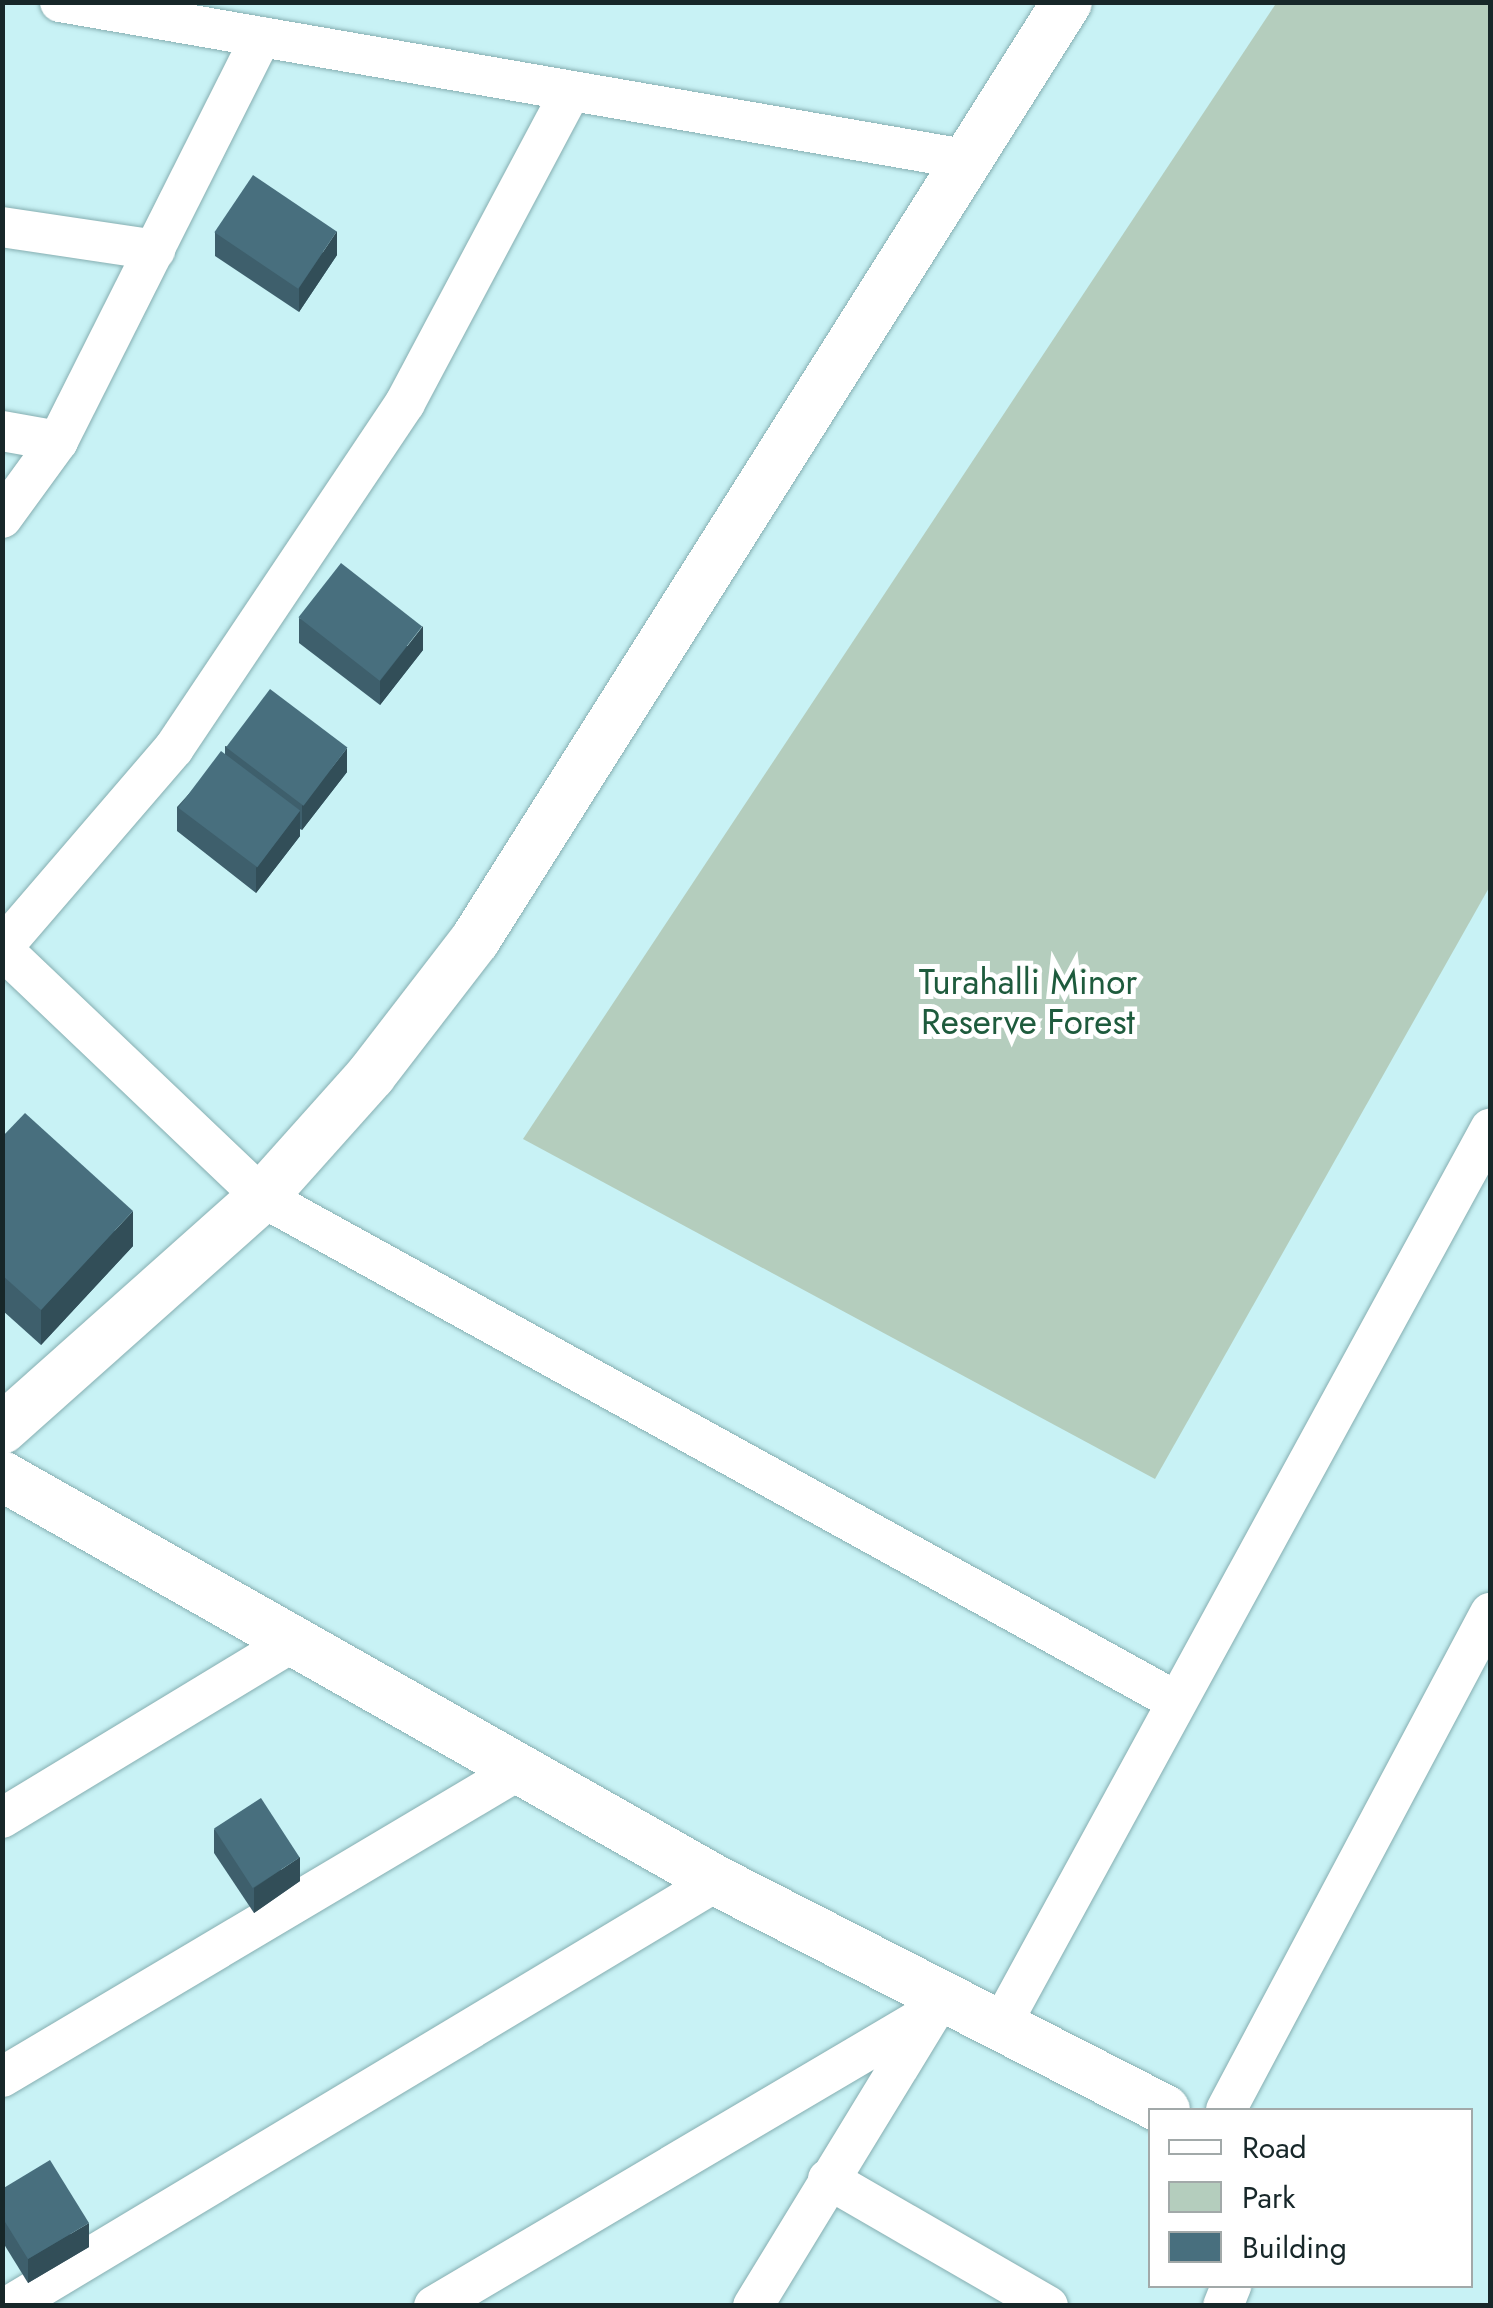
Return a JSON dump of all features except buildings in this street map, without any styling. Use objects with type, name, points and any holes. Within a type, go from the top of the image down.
[{"type":"street","points":[[60,2],[970,160]]},
{"type":"street","points":[[2,1429],[262,1197],[371,1075],[475,940],[1067,2]]},
{"type":"street","points":[[2,518],[58,441],[261,37]]},
{"type":"street","points":[[571,91],[405,403],[174,748],[2,948],[262,1197],[1174,1700]]},
{"type":"street","points":[[2,227],[155,250]]},
{"type":"street","points":[[2,432],[58,441]]},
{"type":"street","points":[[1002,2023],[1174,1700],[1490,1129]]},
{"type":"street","points":[[2,1476],[937,2004],[1002,2023],[1162,2108]]},
{"type":"street","points":[[1227,2108],[1490,1613]]},
{"type":"street","points":[[2,1818],[294,1642]]},
{"type":"street","points":[[2,2077],[519,1770]]},
{"type":"street","points":[[10,2306],[717,1881]]},
{"type":"street","points":[[753,2306],[937,2004]]},
{"type":"street","points":[[434,2306],[937,2004]]},
{"type":"street","points":[[828,2180],[1048,2306]]},
{"type":"green space","name":"Turahalli Minor Reserve Forest","points":[[1277,2],[1490,3],[1490,886],[1155,1479],[523,1139]]}]
